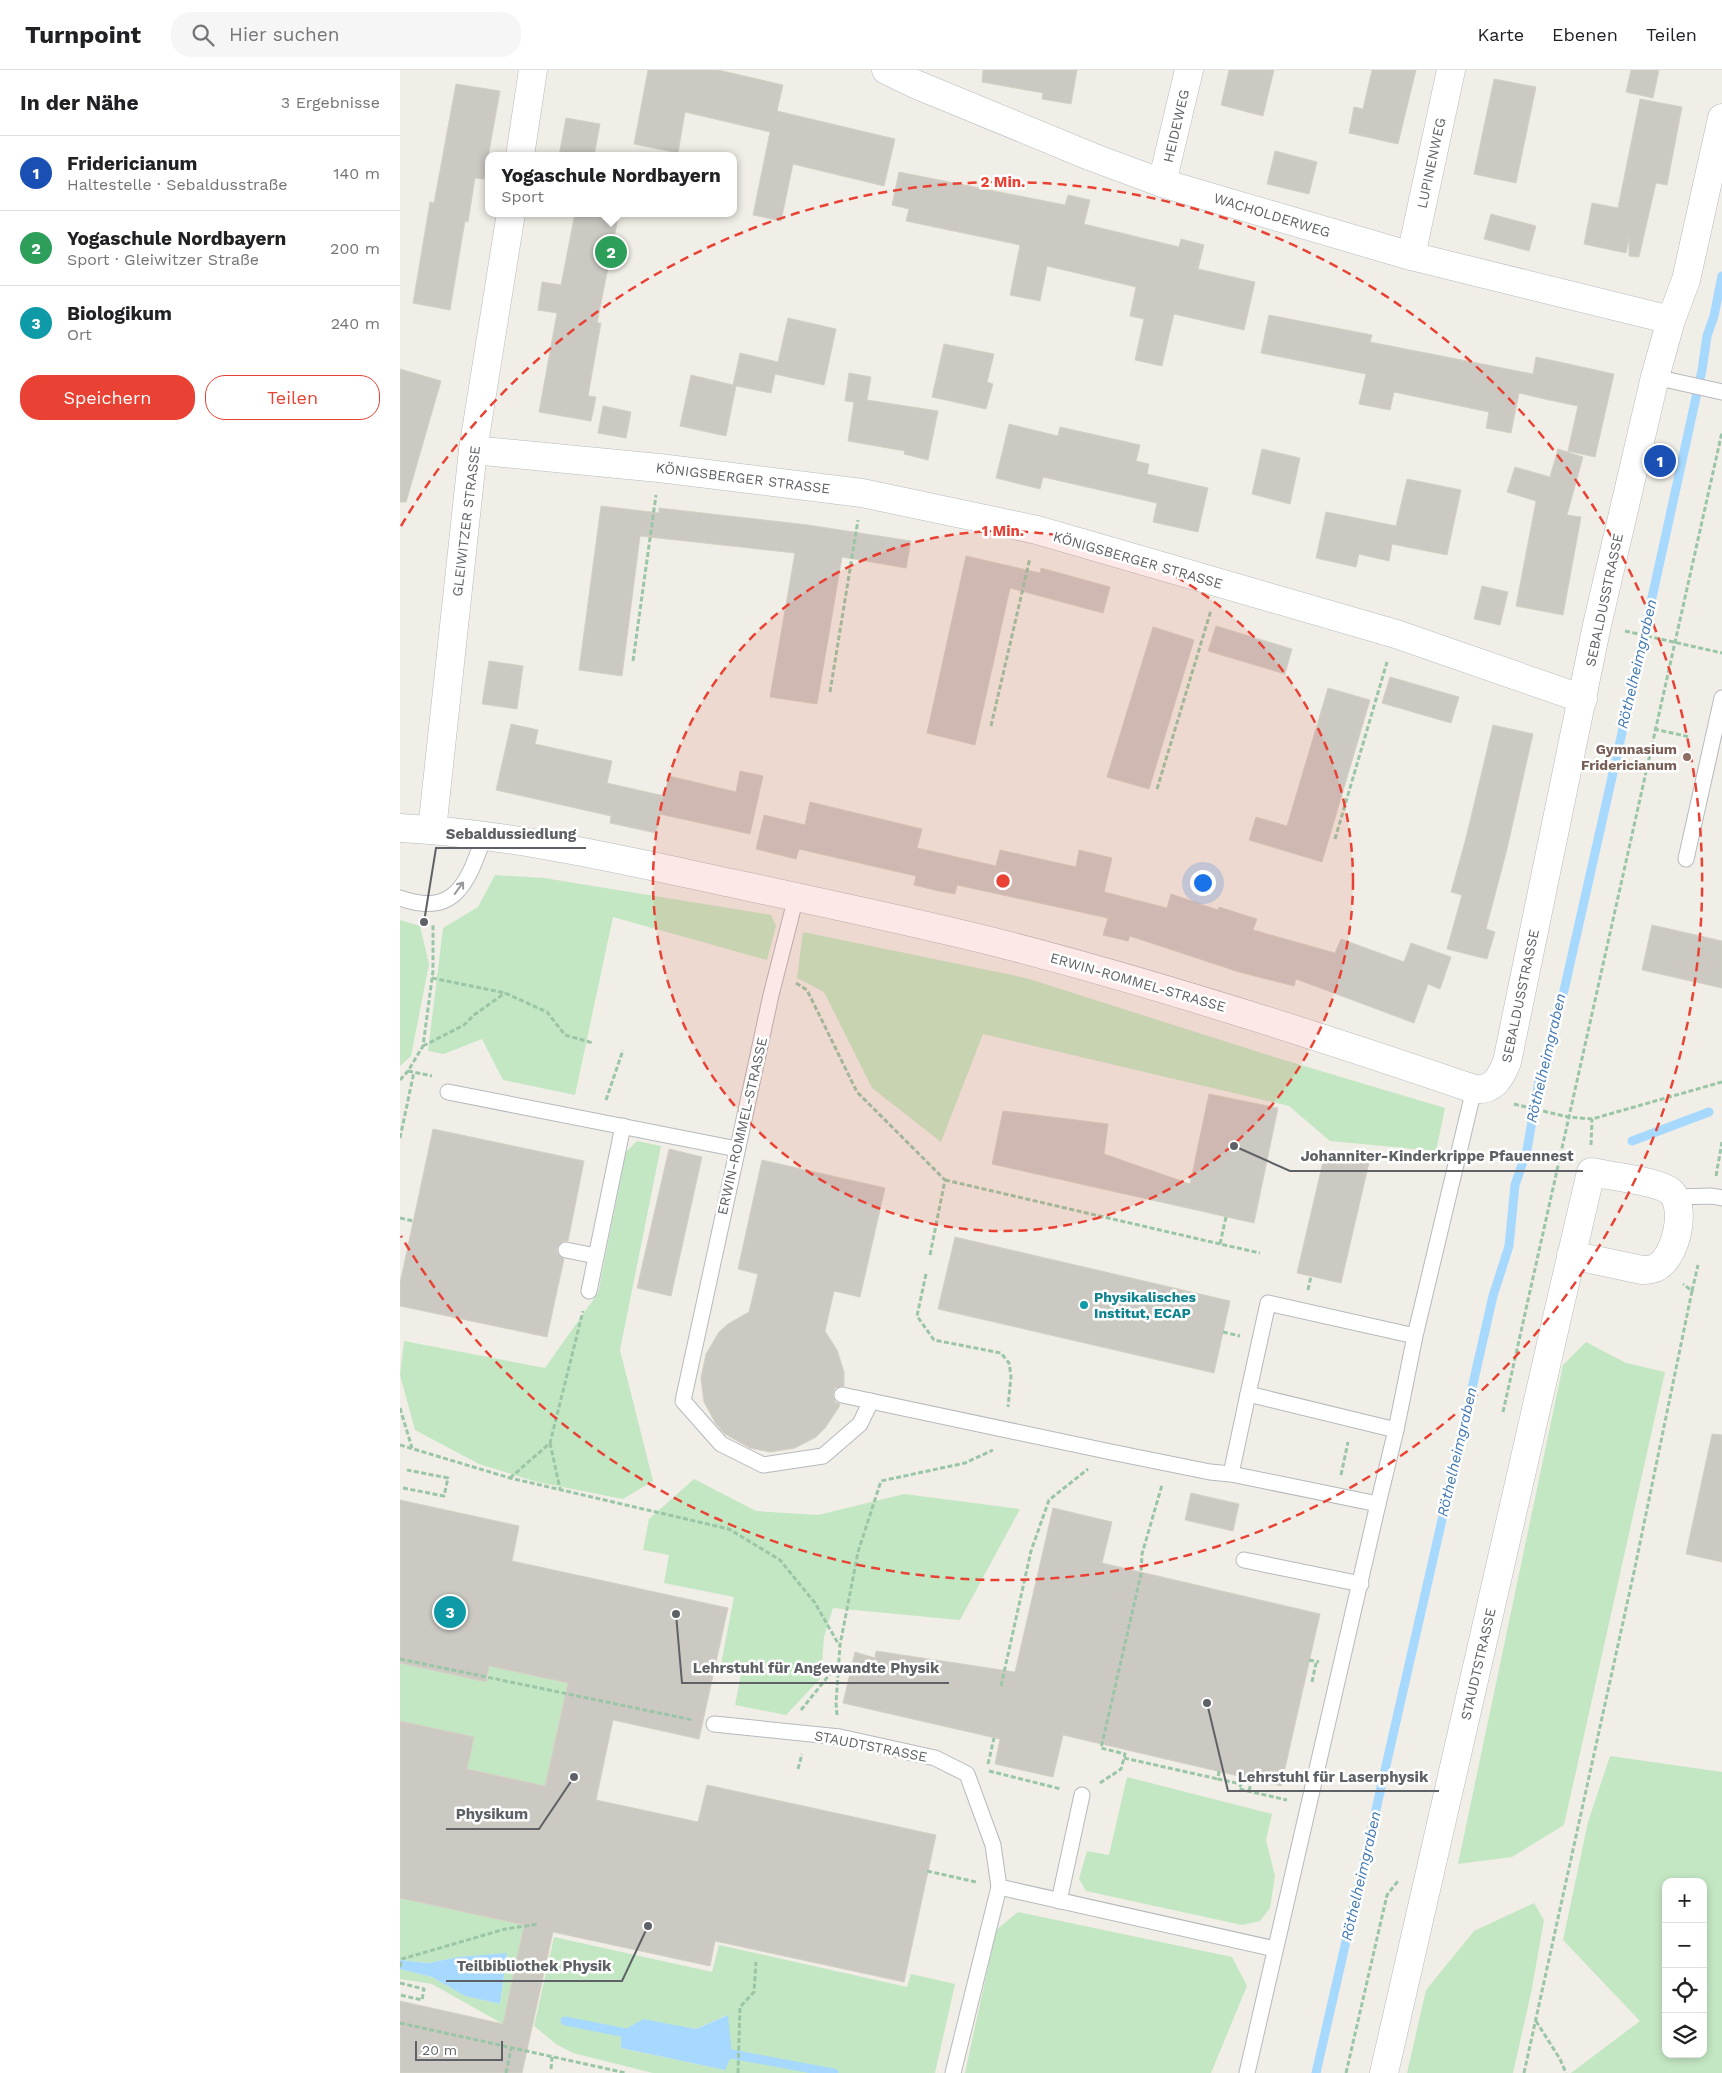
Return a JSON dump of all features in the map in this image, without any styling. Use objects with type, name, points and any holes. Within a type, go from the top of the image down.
[{"type":"street","points":[[521,152],[533,70]]},
{"type":"street","name":"WACHOLDERWEG","points":[[886,70],[916,77],[1092,157],[1162,182],[1411,256],[1671,320]]},
{"type":"street","name":"HEIDEWEG","points":[[1162,182],[1189,70]]},
{"type":"street","name":"LUPINENWEG","points":[[1411,256],[1451,70]]},
{"type":"street","name":"SEBALDUSSTRASSE","points":[[1484,1086],[1502,1075],[1507,1062],[1597,625],[1665,379],[1671,320],[1686,280],[1722,118]]},
{"type":"street","name":"GLEIWITZER STRASSE","points":[[432,830],[473,450],[509,217]]},
{"type":"street","name":"KÖNIGSBERGER STRASSE","points":[[473,450],[660,468],[862,492],[1037,530],[1396,634],[1583,699]]},
{"type":"street","name":"ERWIN-ROMMEL-STRASSE","points":[[400,828],[484,836],[632,862],[949,931],[1082,966],[1484,1086]]},
{"type":"street","name":"STAUDTSTRASSE","points":[[1384,2073],[1590,1172],[1662,1187],[1675,1197]]},
{"type":"street","points":[[1571,1255],[1642,1270],[1651,1270],[1658,1267],[1667,1258],[1674,1246],[1679,1215],[1675,1197]]},
{"type":"lane","points":[[1665,379],[1722,392]]},
{"type":"lane","points":[[1686,859],[1722,698]]},
{"type":"lane","points":[[400,898],[416,904],[434,904],[457,894],[473,868],[484,836]]},
{"type":"lane","name":"ERWIN-ROMMEL-STRASSE","points":[[796,897],[777,971],[682,1401],[721,1444],[763,1466],[824,1456],[860,1424],[872,1401]]},
{"type":"lane","points":[[1247,2073],[1361,1584],[1415,1336],[1484,1086]]},
{"type":"lane","points":[[448,1092],[737,1149]]},
{"type":"lane","points":[[589,1291],[623,1126]]},
{"type":"lane","points":[[1675,1197],[1712,1196],[1722,1198]]},
{"type":"lane","points":[[566,1250],[596,1256]]},
{"type":"lane","points":[[1231,1474],[1268,1303],[1415,1336]]},
{"type":"lane","points":[[1248,1394],[1396,1430]]},
{"type":"lane","points":[[842,1396],[1110,1452],[1378,1504]]},
{"type":"lane","points":[[1244,1560],[1361,1584]]},
{"type":"lane","name":"STAUDTSTRASSE","points":[[714,1724],[840,1737],[935,1758],[967,1774],[993,1845],[999,1887],[953,2073]]},
{"type":"lane","points":[[1059,1901],[1082,1795]]},
{"type":"lane","points":[[999,1887],[1276,1949]]},
{"type":"path","points":[[1502,1419],[1654,729],[1722,432]]},
{"type":"path","points":[[633,661],[660,468]]},
{"type":"path","points":[[830,692],[862,492]]},
{"type":"path","points":[[991,726],[1037,530]]},
{"type":"path","points":[[1157,789],[1220,583]]},
{"type":"path","points":[[1616,630],[1722,653]]},
{"type":"path","points":[[1335,839],[1396,634]]},
{"type":"path","points":[[1654,729],[1712,741]]},
{"type":"path","points":[[400,1080],[408,1071],[423,1046],[432,978],[434,904]]},
{"type":"path","points":[[777,971],[807,990],[856,1092],[945,1180],[1260,1253]]},
{"type":"path","points":[[432,978],[505,993],[547,1012],[565,1035],[592,1043]]},
{"type":"path","points":[[423,1046],[464,1025],[505,993]]},
{"type":"path","points":[[599,1122],[623,1050]]},
{"type":"path","points":[[400,1138],[414,1072]]},
{"type":"path","points":[[1514,1104],[1568,1117],[1592,1118],[1722,1082]]},
{"type":"path","points":[[930,1255],[945,1180]]},
{"type":"path","points":[[1220,1244],[1226,1217]]},
{"type":"path","points":[[400,1218],[413,1221]]},
{"type":"path","points":[[1524,2073],[1634,1572],[1692,1291],[1658,1267]]},
{"type":"path","points":[[840,1737],[836,1703],[840,1645],[858,1552],[881,1481],[965,1463],[982,1456],[994,1449],[1005,1429],[1011,1376],[1010,1363],[1001,1353],[934,1340],[918,1316],[926,1274]]},
{"type":"path","points":[[560,1489],[550,1443],[589,1291]]},
{"type":"path","points":[[1223,1332],[1235,1335]]},
{"type":"path","points":[[400,1408],[412,1448]]},
{"type":"path","points":[[1336,1495],[1353,1419]]},
{"type":"path","points":[[510,1478],[550,1443]]},
{"type":"path","points":[[400,1445],[510,1478],[729,1529],[780,1560],[815,1603],[840,1645]]},
{"type":"path","points":[[1001,1686],[1031,1551],[1049,1500],[1110,1452]]},
{"type":"path","points":[[1121,1769],[1125,1754],[1101,1748],[1141,1574],[1142,1554],[1169,1463]]},
{"type":"path","points":[[403,1488],[444,1496],[448,1478],[407,1470]]},
{"type":"path","points":[[400,1659],[714,1724]]},
{"type":"path","points":[[1313,1673],[1316,1662]]},
{"type":"path","points":[[783,1732],[838,1663]]},
{"type":"path","points":[[994,1738],[987,1770],[1082,1795]]},
{"type":"path","points":[[1124,1758],[1240,1784],[1239,1789],[1309,1804]]},
{"type":"path","points":[[1218,1779],[1220,1772]]},
{"type":"path","points":[[1249,1791],[1252,1779]]},
{"type":"path","points":[[928,1872],[999,1887]]},
{"type":"path","points":[[1346,2073],[1387,1895],[1401,1877]]},
{"type":"path","points":[[400,1967],[402,1959],[505,1929],[538,1924]]},
{"type":"path","points":[[738,2073],[740,2007],[754,1992],[756,1962]]},
{"type":"path","points":[[400,1983],[424,1989],[422,2000],[400,1996]]},
{"type":"path","points":[[1536,2020],[1560,2059],[1566,2073]]},
{"type":"path","points":[[400,2023],[626,2073]]},
{"type":"path","points":[[506,2073],[512,2048]]},
{"type":"path","points":[[551,2069],[552,2057]]},
{"type":"green space","points":[[495,875],[544,878],[771,915],[776,926],[767,960],[613,917],[575,1095],[503,1080],[482,1039],[444,1054],[428,1051],[443,928],[478,907]]},
{"type":"green space","points":[[400,920],[420,926],[429,964],[411,1056],[400,1066]]},
{"type":"green space","points":[[803,932],[1026,978],[1274,1057],[1445,1108],[1436,1151],[1330,1141],[1289,1106],[983,1034],[941,1142],[872,1088],[824,992],[797,978]]},
{"type":"green space","points":[[637,1141],[661,1146],[620,1350],[653,1481],[623,1499],[537,1482],[479,1464],[415,1430],[400,1375],[404,1341],[545,1368],[598,1293],[626,1152]]},
{"type":"green space","points":[[1586,1342],[1626,1363],[1665,1372],[1564,1825],[1512,1857],[1458,1864],[1563,1365]]},
{"type":"green space","points":[[694,1479],[756,1511],[818,1515],[904,1494],[1020,1509],[960,1620],[833,1608],[824,1637],[821,1678],[786,1715],[735,1705],[742,1669],[721,1664],[734,1597],[664,1583],[669,1555],[643,1550],[649,1519]]},
{"type":"green space","points":[[400,1663],[486,1682],[489,1666],[568,1683],[545,1786],[467,1769],[400,1721]]},
{"type":"green space","points":[[1610,1756],[1722,1772],[1722,2073],[1571,2073],[1640,2021],[1563,1940],[1588,1822]]},
{"type":"green space","points":[[1127,1777],[1272,1814],[1266,1840],[1275,1876],[1270,1908],[1260,1921],[1242,1925],[1086,1891],[1079,1879],[1087,1851],[1109,1855]]},
{"type":"green space","points":[[400,1898],[524,1925],[503,2024],[432,1984],[400,1979],[400,1969],[432,1977],[465,1996],[500,2004],[507,1954],[459,1957],[428,1963],[400,1960]]},
{"type":"green space","points":[[1534,1903],[1544,1920],[1531,1993],[1513,2073],[1407,2073],[1426,1990],[1474,1931]]},
{"type":"green space","points":[[1018,1912],[1232,1957],[1247,1986],[1211,2073],[965,2073],[996,1930]]},
{"type":"green space","points":[[554,1937],[712,1972],[719,1945],[907,1987],[911,1974],[955,1984],[935,2073],[653,2073],[573,2053],[556,2044],[534,2026]],"holes":[[[727,2015],[725,2070],[621,2048],[621,2032],[681,2027],[696,2029]]]},
{"type":"water","points":[[507,1953],[500,2004],[465,1996],[432,1977],[400,1969],[400,1960],[428,1963],[459,1957]]},
{"type":"water","points":[[728,2015],[732,2054],[725,2070],[621,2048],[621,2032],[643,2019],[696,2029]]},
{"type":"building","points":[[648,70],[718,70],[783,85],[777,111],[895,139],[884,186],[793,164],[781,221],[753,215],[770,132],[685,112],[678,152],[634,144]]},
{"type":"building","points":[[983,70],[1077,70],[1071,104],[1042,99],[1043,93],[982,82]]},
{"type":"building","points":[[1229,70],[1274,70],[1263,116],[1221,105]]},
{"type":"building","points":[[1372,70],[1416,70],[1398,144],[1349,133],[1354,107],[1363,109]]},
{"type":"building","points":[[1631,70],[1659,70],[1653,98],[1626,92]]},
{"type":"building","points":[[1494,79],[1536,87],[1516,183],[1474,174]]},
{"type":"building","points":[[456,84],[500,91],[489,152],[485,152],[484,179],[475,178],[468,222],[465,221],[450,310],[413,303],[430,202],[434,203]]},
{"type":"building","points":[[1640,99],[1682,107],[1667,185],[1656,183],[1639,257],[1629,256],[1629,238],[1626,253],[1584,244],[1592,203],[1618,208]]},
{"type":"building","points":[[566,118],[600,124],[595,152],[560,152]]},
{"type":"building","points":[[1275,151],[1317,162],[1309,194],[1267,184]]},
{"type":"building","points":[[899,172],[1065,205],[1068,195],[1090,200],[1084,224],[1179,247],[1181,239],[1204,245],[1198,269],[1255,282],[1244,330],[1174,314],[1162,366],[1135,360],[1144,319],[1130,316],[1136,287],[1047,266],[1040,301],[1010,295],[1020,245],[906,221],[909,209],[892,205]]},
{"type":"building","points":[[1491,214],[1536,226],[1529,251],[1484,239]]},
{"type":"building","points":[[574,217],[618,217],[597,323],[601,323],[588,396],[596,397],[591,421],[539,412],[557,313],[538,310],[542,282],[561,285]]},
{"type":"building","points":[[1269,315],[1372,335],[1370,342],[1533,374],[1536,357],[1614,374],[1595,457],[1568,451],[1578,406],[1519,393],[1511,433],[1486,428],[1489,412],[1394,392],[1390,410],[1359,404],[1366,374],[1261,353]]},
{"type":"building","points":[[788,318],[836,329],[824,385],[775,374],[771,393],[736,386],[726,436],[680,426],[691,375],[733,385],[740,353],[778,362]]},
{"type":"building","points":[[944,344],[994,354],[987,382],[993,384],[986,409],[932,397]]},
{"type":"building","points":[[400,369],[441,381],[406,502],[400,502]]},
{"type":"building","points":[[849,373],[871,377],[867,400],[938,411],[928,460],[904,454],[905,451],[848,441],[854,402],[845,401]]},
{"type":"building","points":[[603,406],[631,412],[626,438],[598,433]]},
{"type":"building","points":[[1009,424],[1058,436],[1060,427],[1140,445],[1136,461],[1149,464],[1147,474],[1208,488],[1198,532],[1153,522],[1157,503],[1043,477],[1040,489],[996,478]]},
{"type":"building","points":[[1262,449],[1300,458],[1290,504],[1252,494]]},
{"type":"building","points":[[1558,449],[1583,457],[1567,515],[1581,517],[1563,615],[1516,606],[1536,501],[1507,492],[1515,467],[1550,477]]},
{"type":"building","points":[[1407,479],[1461,490],[1447,555],[1392,544],[1389,561],[1359,554],[1356,567],[1316,558],[1326,512],[1396,526]]},
{"type":"building","points":[[601,506],[659,513],[659,508],[808,525],[911,541],[906,568],[842,557],[817,704],[770,697],[795,553],[640,536],[622,676],[579,670]]},
{"type":"building","points":[[966,556],[1040,573],[1041,568],[1110,587],[1103,613],[1010,588],[975,745],[927,733]]},
{"type":"building","points":[[1482,586],[1508,592],[1500,625],[1474,619]]},
{"type":"building","points":[[1216,626],[1292,649],[1285,674],[1208,651]]},
{"type":"building","points":[[1153,627],[1194,640],[1149,789],[1107,777]]},
{"type":"building","points":[[489,661],[523,666],[517,709],[482,704]]},
{"type":"building","points":[[1390,677],[1459,697],[1451,723],[1382,703]]},
{"type":"building","points":[[1328,688],[1370,700],[1322,862],[1249,840],[1256,817],[1287,826]]},
{"type":"building","points":[[511,724],[538,730],[535,744],[612,761],[607,783],[664,796],[669,776],[736,792],[740,771],[763,776],[750,834],[660,814],[656,833],[610,823],[611,816],[496,790]]},
{"type":"building","points":[[1493,725],[1533,734],[1507,849],[1486,929],[1495,932],[1487,959],[1447,949],[1462,895],[1451,892]]},
{"type":"building","points":[[810,802],[922,829],[917,848],[996,866],[1000,850],[1076,867],[1079,850],[1112,858],[1104,892],[1167,908],[1171,894],[1218,910],[1219,907],[1257,919],[1253,930],[1335,953],[1341,939],[1404,962],[1411,943],[1451,957],[1440,989],[1428,984],[1414,1023],[1296,979],[1294,986],[1239,972],[1130,936],[1128,941],[1103,935],[1108,918],[957,885],[955,894],[939,891],[914,885],[916,876],[799,849],[796,859],[756,849],[764,815],[805,825]]},
{"type":"building","points":[[1652,925],[1722,941],[1722,988],[1642,970]]},
{"type":"building","points":[[1209,1094],[1278,1108],[1254,1223],[992,1164],[1003,1111],[1108,1124],[1104,1154],[1190,1184]]},
{"type":"building","points":[[433,1129],[584,1161],[568,1241],[563,1241],[557,1248],[557,1253],[564,1259],[547,1337],[400,1306],[400,1283]]},
{"type":"building","points":[[669,1149],[702,1157],[671,1296],[637,1288]]},
{"type":"building","points":[[1325,1153],[1369,1163],[1341,1283],[1297,1273]]},
{"type":"building","points":[[762,1160],[885,1188],[860,1297],[834,1291],[825,1331],[837,1350],[844,1372],[844,1386],[835,1388],[833,1394],[835,1402],[840,1404],[839,1407],[825,1428],[816,1437],[795,1448],[770,1452],[750,1448],[725,1434],[716,1424],[704,1402],[701,1378],[706,1354],[719,1332],[728,1324],[749,1312],[758,1274],[738,1269]]},
{"type":"building","points":[[955,1237],[1230,1301],[1214,1373],[938,1309]]},
{"type":"building","points":[[1712,1434],[1722,1435],[1722,1562],[1686,1554]]},
{"type":"building","points":[[1191,1493],[1239,1504],[1233,1531],[1185,1520]]},
{"type":"building","points":[[400,1500],[519,1526],[512,1561],[728,1608],[699,1739],[613,1720],[596,1800],[698,1822],[707,1785],[936,1835],[904,1982],[715,1941],[710,1966],[553,1932],[522,2073],[400,2073],[400,2001],[503,2024],[524,1925],[400,1898],[400,1721],[474,1737],[467,1769],[545,1786],[568,1683],[489,1666],[486,1682],[400,1663]]},
{"type":"building","points":[[1053,1508],[1112,1522],[1102,1563],[1320,1614],[1281,1786],[1063,1735],[1053,1777],[995,1764],[1000,1739],[843,1703],[855,1652],[875,1658],[876,1651],[1015,1672]]},
{"type":"waterway","name":"Röthelheimgraben","points":[[1316,2073],[1493,1296],[1509,1246],[1515,1185],[1527,1150],[1539,1081],[1548,1063],[1550,1039],[1563,995],[1702,370],[1707,336],[1714,316],[1722,276]]},
{"type":"waterway","points":[[1632,1141],[1709,1112]]},
{"type":"waterway","points":[[565,2021],[631,2034]]},
{"type":"waterway","points":[[720,2052],[834,2073]]},
{"type":"place","name":"Yogaschule Nordbayern","points":[[611,252]]},
{"type":"place","name":"Fridericianum","points":[[1660,461]]},
{"type":"place","name":"Gymnasium Fridericianum","points":[[1687,757]]},
{"type":"place","name":"Sebaldussiedlung","points":[[424,922]]},
{"type":"place","name":"Johanniter-Kinderkrippe Pfauennest","points":[[1234,1146]]},
{"type":"place","name":"Physikalisches Institut, ECAP","points":[[1084,1305]]},
{"type":"place","name":"Biologikum","points":[[450,1612]]},
{"type":"place","name":"Lehrstuhl für Angewandte Physik","points":[[676,1614]]},
{"type":"place","name":"Lehrstuhl für Laserphysik","points":[[1207,1703]]},
{"type":"place","name":"Physikum","points":[[574,1777]]},
{"type":"place","name":"Teilbibliothek Physik","points":[[648,1926]]}]
